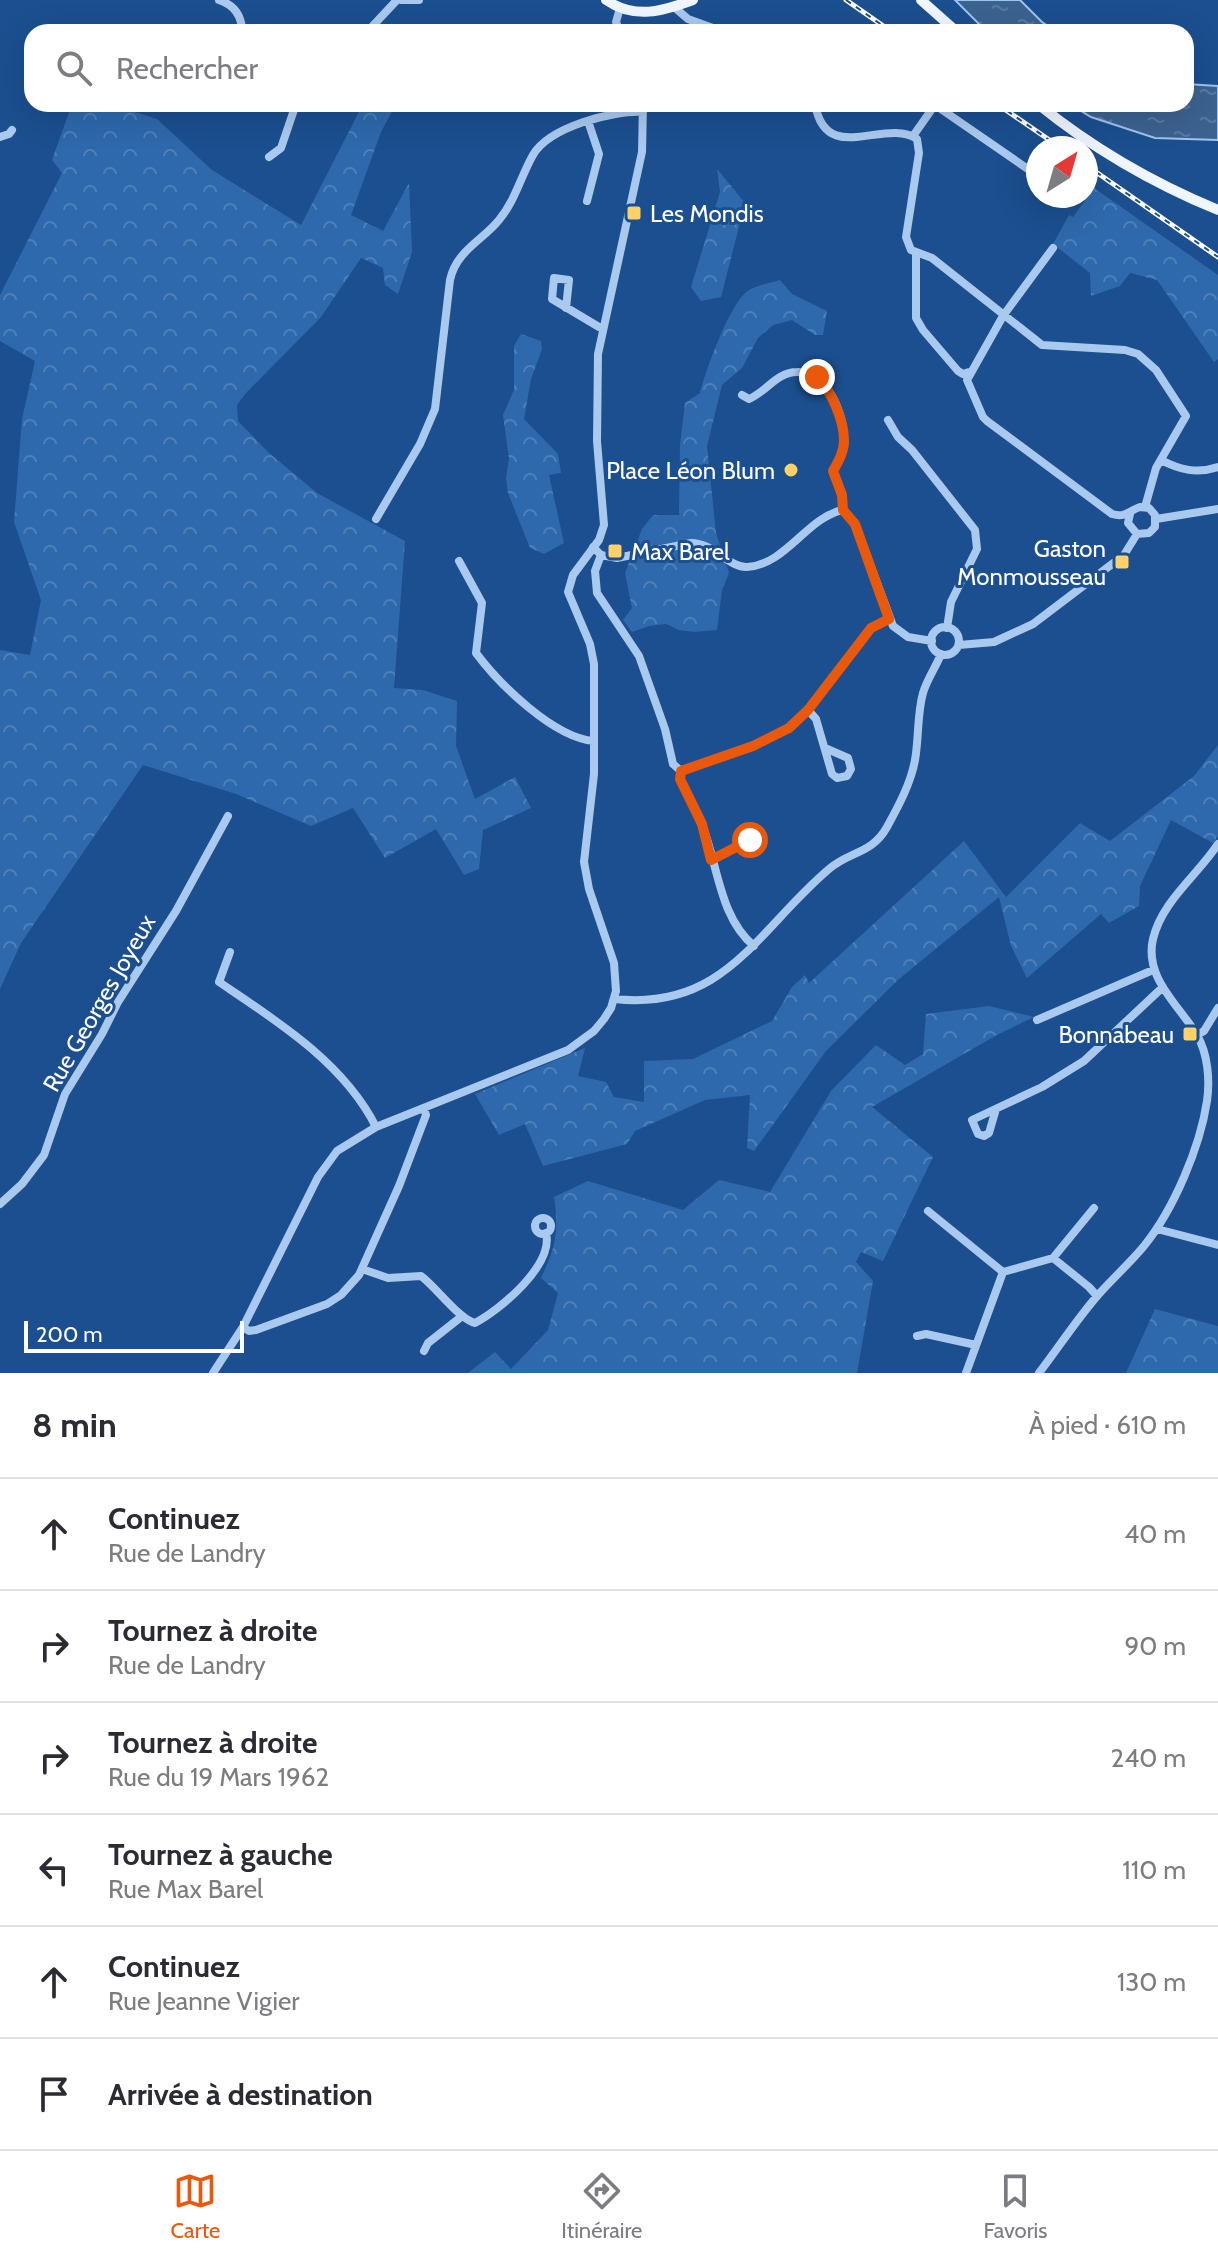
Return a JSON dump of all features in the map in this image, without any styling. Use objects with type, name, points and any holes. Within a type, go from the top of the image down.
[{"type":"main road","points":[[606,0],[620,8],[646,14],[691,1]]},
{"type":"main road","points":[[921,0],[948,24]]},
{"type":"main road","points":[[1050,112],[1140,171],[1218,210]]},
{"type":"street","points":[[219,0],[232,6],[238,13],[240,24]]},
{"type":"street","points":[[375,24],[399,0],[419,0]]},
{"type":"street","points":[[691,1],[692,15],[702,24]]},
{"type":"street","points":[[674,7],[681,16],[701,24]]},
{"type":"street","points":[[617,24],[620,8]]},
{"type":"street","points":[[269,157],[281,148],[293,112]]},
{"type":"street","points":[[376,519],[420,444],[435,409],[450,280],[456,261],[505,212],[533,155],[544,141],[588,121],[623,112]]},
{"type":"street","points":[[213,1373],[243,1327],[322,1170],[348,1142],[376,1127],[568,1050],[594,1031],[615,999],[614,963],[589,889],[584,862],[594,774],[594,664],[590,644],[568,592],[573,575],[602,532],[605,517],[597,441],[598,354],[642,152],[643,112]]},
{"type":"street","points":[[817,112],[820,122],[834,135],[848,138],[905,134],[919,142],[906,237],[908,246],[932,258],[1042,345],[1125,350],[1150,363],[1186,416],[1161,460],[1145,507]]},
{"type":"street","points":[[913,136],[930,112]]},
{"type":"street","points":[[945,112],[1026,168]]},
{"type":"street","points":[[587,201],[599,154],[588,121]]},
{"type":"street","points":[[0,137],[12,130]]},
{"type":"street","points":[[1053,248],[1003,316],[969,372],[968,385],[987,421],[1112,514],[1130,514]]},
{"type":"street","points":[[916,252],[916,318],[958,371],[963,374],[969,372]]},
{"type":"street","points":[[566,308],[603,328]]},
{"type":"street","points":[[742,395],[754,398],[783,375],[794,371],[812,374],[822,381],[832,397],[844,440],[843,450],[833,471],[842,495],[843,510],[855,524],[889,619],[902,634],[932,641]]},
{"type":"street","points":[[888,420],[898,437],[912,450],[975,530],[977,549],[951,602],[947,628]]},
{"type":"street","points":[[1161,460],[1183,470],[1218,467]]},
{"type":"street","points":[[1145,507],[1152,511],[1156,519],[1155,527],[1149,533],[1137,534],[1128,523],[1130,514],[1136,508],[1145,507]]},
{"type":"street","points":[[1156,519],[1218,509]]},
{"type":"street","points":[[593,547],[601,555],[617,558],[691,543],[702,544],[740,566],[752,566],[770,560],[843,510]]},
{"type":"street","points":[[947,628],[936,631],[932,641],[933,648],[941,654],[953,652],[959,645],[994,642],[1033,624],[1124,555],[1137,534]]},
{"type":"street","points":[[601,555],[595,571],[597,593],[639,656],[665,729],[673,764],[681,771]]},
{"type":"street","points":[[459,561],[482,603],[476,653],[510,691],[535,711],[563,731],[594,741]]},
{"type":"street","points":[[681,771],[765,741],[798,721],[871,628],[889,619]]},
{"type":"street","points":[[863,629],[869,624],[879,623]]},
{"type":"street","points":[[947,628],[958,636],[959,645]]},
{"type":"street","points":[[615,999],[638,1001],[676,997],[709,980],[754,946],[831,867],[873,846],[883,834],[912,772],[922,697],[941,654]]},
{"type":"street","points":[[808,710],[816,719],[825,748]]},
{"type":"street","points":[[681,771],[680,779],[702,824],[727,905],[745,937],[754,946]]},
{"type":"street","name":"Rue Georges Joyeux","points":[[0,1204],[22,1184],[44,1155],[65,1094],[176,911],[228,816]]},
{"type":"street","points":[[711,860],[758,836]]},
{"type":"street","points":[[1039,1373],[1097,1296],[1157,1229],[1185,1172],[1206,1103],[1206,1060],[1197,1035],[1153,970],[1153,939],[1165,911],[1218,844]]},
{"type":"street","points":[[230,952],[219,982],[317,1054],[358,1097],[376,1127]]},
{"type":"street","points":[[1037,1020],[1153,970]]},
{"type":"street","points":[[996,1109],[1042,1087],[1084,1061],[1163,987]]},
{"type":"street","points":[[1197,1035],[1204,1031],[1218,1008]]},
{"type":"street","points":[[243,1327],[249,1331],[256,1330],[327,1304],[341,1295],[362,1269],[412,1152],[426,1115],[424,1108]]},
{"type":"street","points":[[1003,1272],[1053,1258],[1094,1208]]},
{"type":"street","points":[[928,1211],[1003,1272]]},
{"type":"street","points":[[1157,1229],[1218,1245]]},
{"type":"street","points":[[362,1269],[381,1277],[421,1276],[452,1304],[461,1317],[470,1322],[479,1321],[527,1282],[547,1245],[546,1233]]},
{"type":"street","points":[[1053,1258],[1097,1296]]},
{"type":"street","points":[[966,1373],[1003,1272]]},
{"type":"street","points":[[424,1351],[428,1343],[461,1317]]},
{"type":"street","points":[[917,1336],[926,1334],[976,1345]]},
{"type":"green space","points":[[69,112],[135,112],[157,119],[212,170],[301,225],[359,112],[392,112],[381,132],[351,215],[383,231],[409,183],[412,252],[398,294],[385,285],[383,268],[361,258],[321,317],[246,393],[237,405],[238,421],[268,452],[317,493],[405,541],[394,688],[423,690],[457,701],[456,746],[475,799],[515,777],[531,808],[483,830],[479,869],[464,875],[436,829],[385,858],[353,808],[311,826],[236,794],[143,765],[21,943],[0,989],[0,650],[30,655],[41,600],[14,522],[22,419],[35,361],[0,341],[0,295],[62,173],[52,160]]},
{"type":"green space","points":[[717,169],[745,203],[721,297],[701,301],[691,287],[720,192]]},
{"type":"green space","points":[[1098,191],[1218,275],[1218,359],[1214,362],[1157,280],[1130,273],[1120,286],[1091,296],[1090,273],[1053,244],[1069,215],[1073,217],[1080,208],[1098,208]]},
{"type":"green space","points":[[780,280],[792,294],[827,311],[823,335],[815,335],[792,320],[773,325],[758,338],[742,368],[722,385],[707,446],[716,533],[729,573],[722,590],[717,630],[694,632],[666,624],[632,632],[623,620],[632,608],[625,573],[642,529],[653,515],[679,515],[680,445],[685,403],[700,393],[720,337],[742,297],[753,288]]},
{"type":"green space","points":[[521,334],[541,341],[542,349],[531,379],[524,419],[558,454],[561,473],[549,475],[564,543],[544,554],[530,548],[508,493],[506,478],[509,459],[503,415],[514,390],[514,346]]},
{"type":"green space","points":[[1218,745],[1218,836],[1213,843],[1171,820],[1140,886],[1139,906],[1109,923],[1101,914],[1027,978],[1011,946],[999,897],[899,979],[826,1051],[754,1151],[747,1148],[750,1095],[705,1100],[635,1131],[627,1144],[543,1166],[525,1124],[499,1135],[475,1094],[585,1048],[578,1076],[606,1082],[614,1097],[644,1102],[644,1061],[693,1059],[772,1021],[792,987],[805,975],[809,983],[964,841],[1006,897],[1080,823],[1110,841],[1194,776]]},
{"type":"green space","points":[[989,1006],[1034,1017],[872,1107],[933,1157],[883,1261],[861,1252],[856,1262],[873,1281],[857,1373],[468,1373],[495,1352],[511,1369],[548,1330],[558,1293],[541,1278],[555,1239],[554,1197],[588,1181],[683,1210],[719,1180],[770,1192],[831,1091],[876,1045],[905,1065],[923,1054],[926,1014]]},
{"type":"green space","points":[[1155,1309],[1218,1326],[1218,1373],[1126,1373]]},
{"type":"water","points":[[955,0],[1020,0],[1045,24],[979,24]]},
{"type":"water","points":[[1194,84],[1218,86],[1218,140],[1155,138],[1083,112],[1194,112]]},
{"type":"railway","points":[[846,0],[880,24]]},
{"type":"railway","points":[[1009,112],[1044,136]]},
{"type":"railway","points":[[1098,173],[1218,257]]},
{"type":"place","name":"Les Mondis","points":[[634,213]]},
{"type":"place","name":"Place Léon Blum","points":[[791,470]]},
{"type":"place","name":"Max Barel","points":[[615,551]]},
{"type":"place","name":"Gaston Monmousseau","points":[[1122,562]]},
{"type":"place","name":"Bonnabeau","points":[[1190,1034]]},
{"type":"route","points":[[750,840],[711,860],[702,824],[680,779],[681,771],[753,746],[789,728],[808,710],[871,628],[889,619],[855,524],[843,510],[842,495],[833,471],[843,450],[841,423],[832,397],[817,377]]}]
